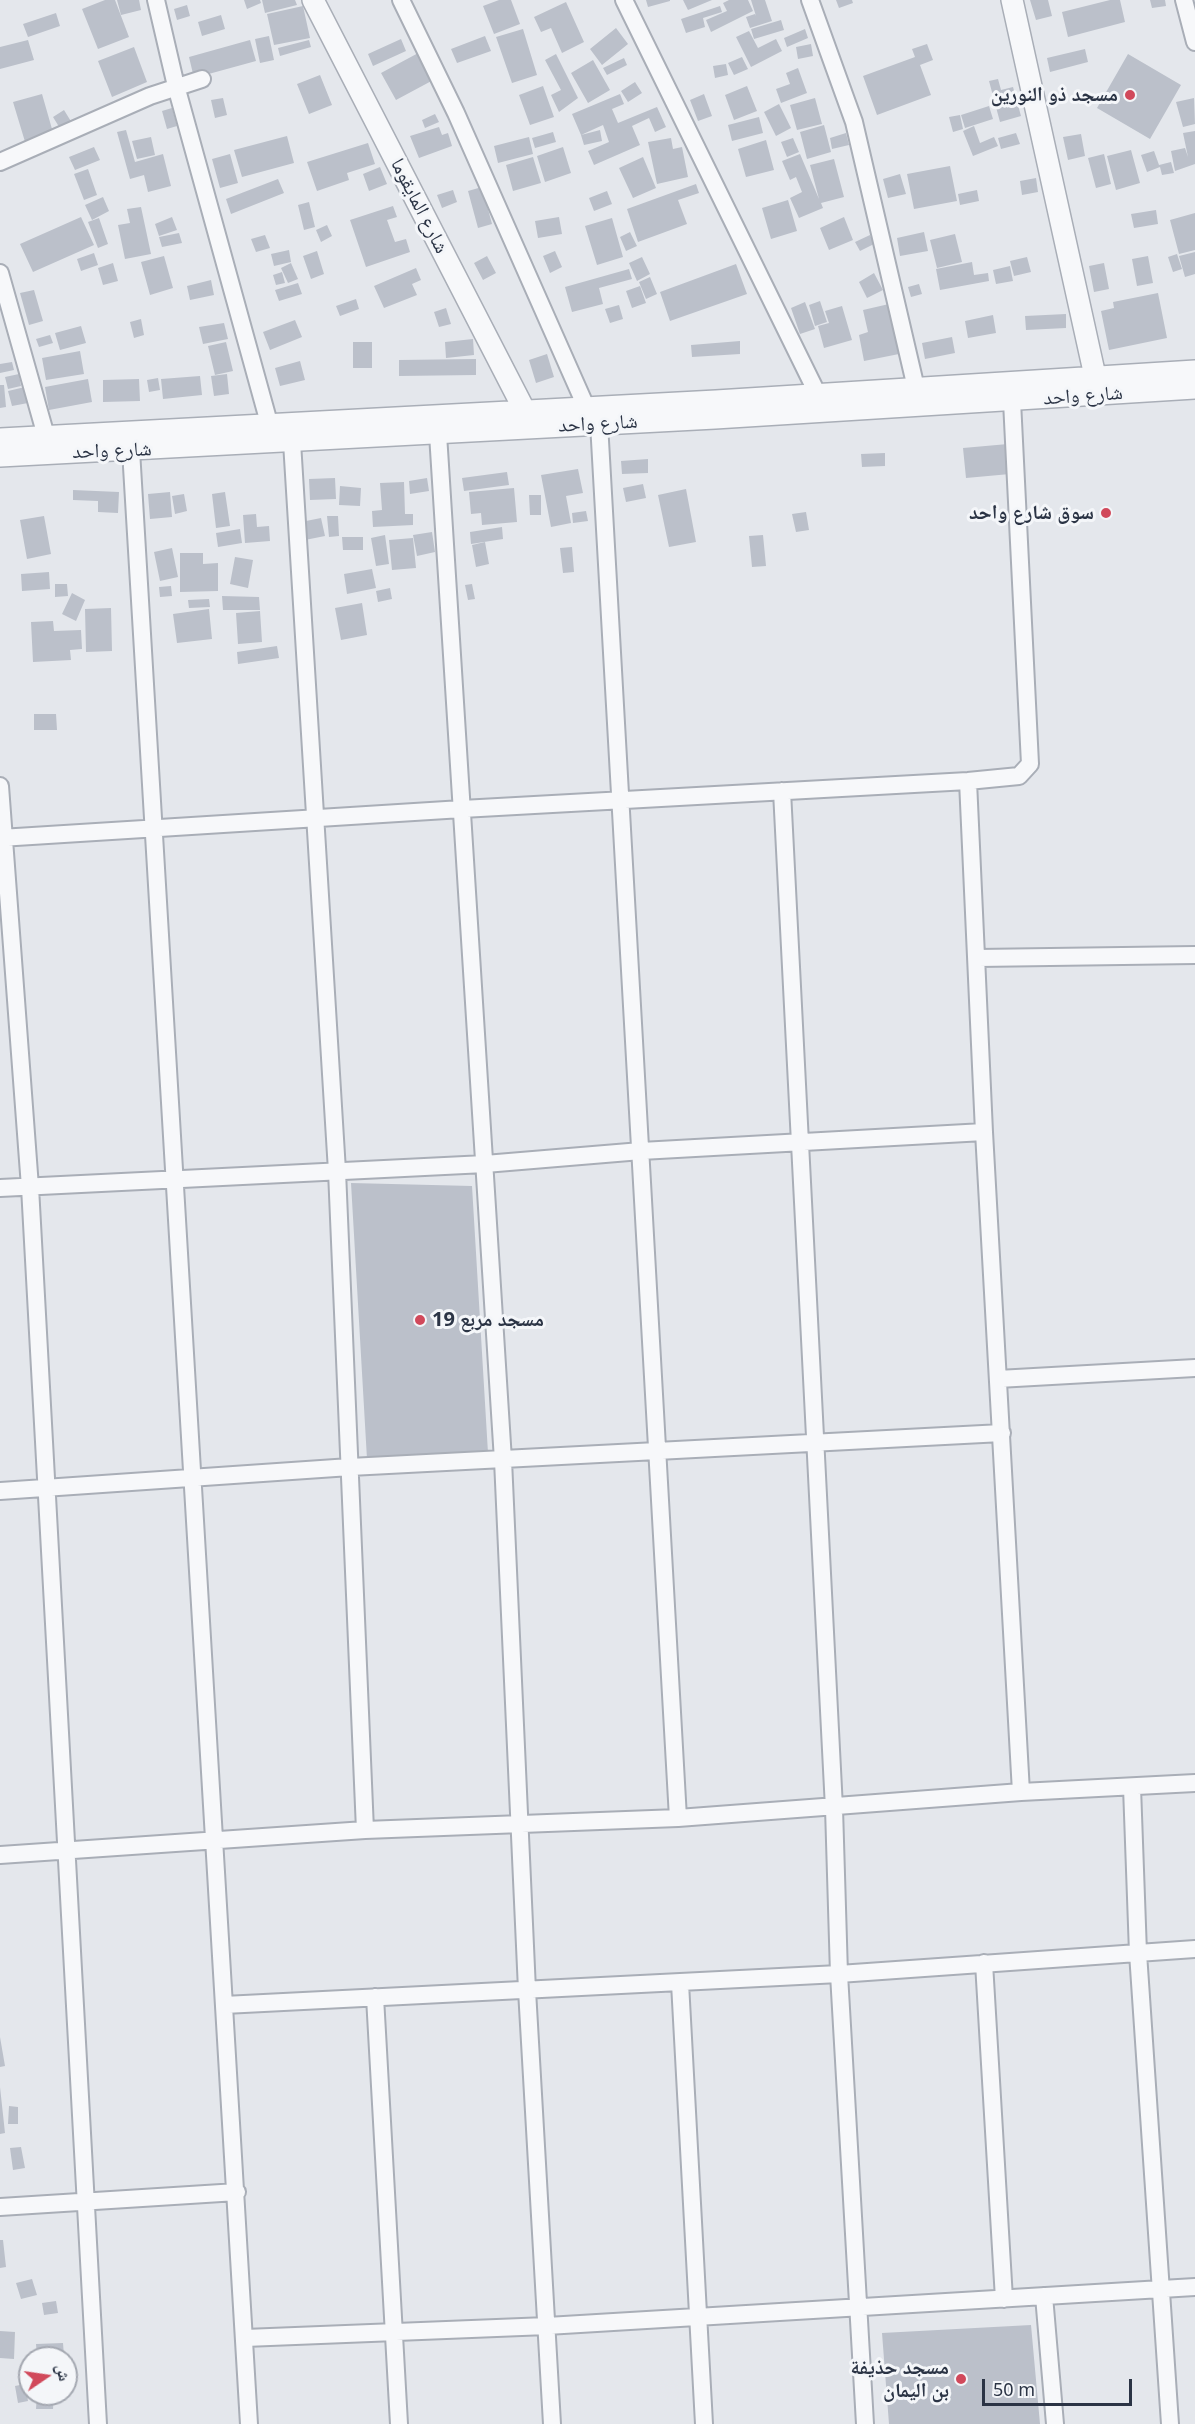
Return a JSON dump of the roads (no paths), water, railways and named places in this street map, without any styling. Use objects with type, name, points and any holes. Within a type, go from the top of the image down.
[{"type":"street","points":[[156,0],[176,86],[269,423]]},
{"type":"street","name":"شارع المايقوما","points":[[313,0],[529,419]]},
{"type":"street","points":[[401,0],[456,113],[593,416],[620,800],[678,1818]]},
{"type":"street","points":[[624,0],[818,394]]},
{"type":"street","points":[[810,0],[854,122],[916,388]]},
{"type":"street","points":[[1012,0],[1096,386]]},
{"type":"street","points":[[1184,0],[1195,42]]},
{"type":"street","points":[[0,162],[176,86],[202,79]]},
{"type":"street","points":[[0,273],[46,436]]},
{"type":"street","name":"شارع واحد","points":[[0,439],[269,423],[529,419],[1012,401],[1195,371]]},
{"type":"street","name":"شارع واحد","points":[[593,416],[818,394],[916,388],[1096,386],[1195,388]]},
{"type":"street","points":[[2,838],[462,809],[969,781],[1019,776],[1030,765],[1012,401]]},
{"type":"street","name":"شارع واحد","points":[[0,456],[438,434],[529,419]]},
{"type":"street","points":[[438,434],[503,1460],[527,1990],[552,2424]]},
{"type":"street","points":[[292,442],[337,1171],[365,1830]]},
{"type":"street","points":[[131,450],[193,1478],[212,1840],[246,2338],[249,2424]]},
{"type":"street","points":[[969,781],[984,1132],[1021,1792]]},
{"type":"street","points":[[0,786],[2,838],[30,1186],[64,1851],[88,2200],[98,2424]]},
{"type":"street","points":[[782,791],[834,1808],[839,1974],[857,2307],[866,2424]]},
{"type":"street","points":[[978,958],[1195,955]]},
{"type":"street","points":[[0,1188],[175,1182],[485,1164],[641,1151],[984,1132]]},
{"type":"street","points":[[998,1379],[1195,1368]]},
{"type":"street","points":[[0,1491],[350,1467],[816,1445],[1002,1433]]},
{"type":"street","points":[[0,1855],[365,1830],[678,1818],[834,1808],[1021,1792],[1195,1783]]},
{"type":"street","points":[[1132,1787],[1138,1953],[1170,2424]]},
{"type":"street","points":[[224,2005],[839,1974],[1195,1949]]},
{"type":"street","points":[[984,1963],[1004,2299]]},
{"type":"street","points":[[680,1983],[704,2424]]},
{"type":"street","points":[[375,1997],[399,2424]]},
{"type":"street","points":[[0,2207],[237,2192]]},
{"type":"street","points":[[246,2338],[395,2334],[547,2326],[1195,2287]]},
{"type":"street","points":[[1044,2296],[1055,2424]]},
{"type":"place","name":"مسجد ذو النورين","points":[[1130,95]]},
{"type":"place","name":"سوق شارع واحد","points":[[1106,513]]},
{"type":"place","name":"مسجد مربع 19","points":[[420,1320]]},
{"type":"place","name":"مسجد حذيفة بن اليمان","points":[[961,2379]]}]
